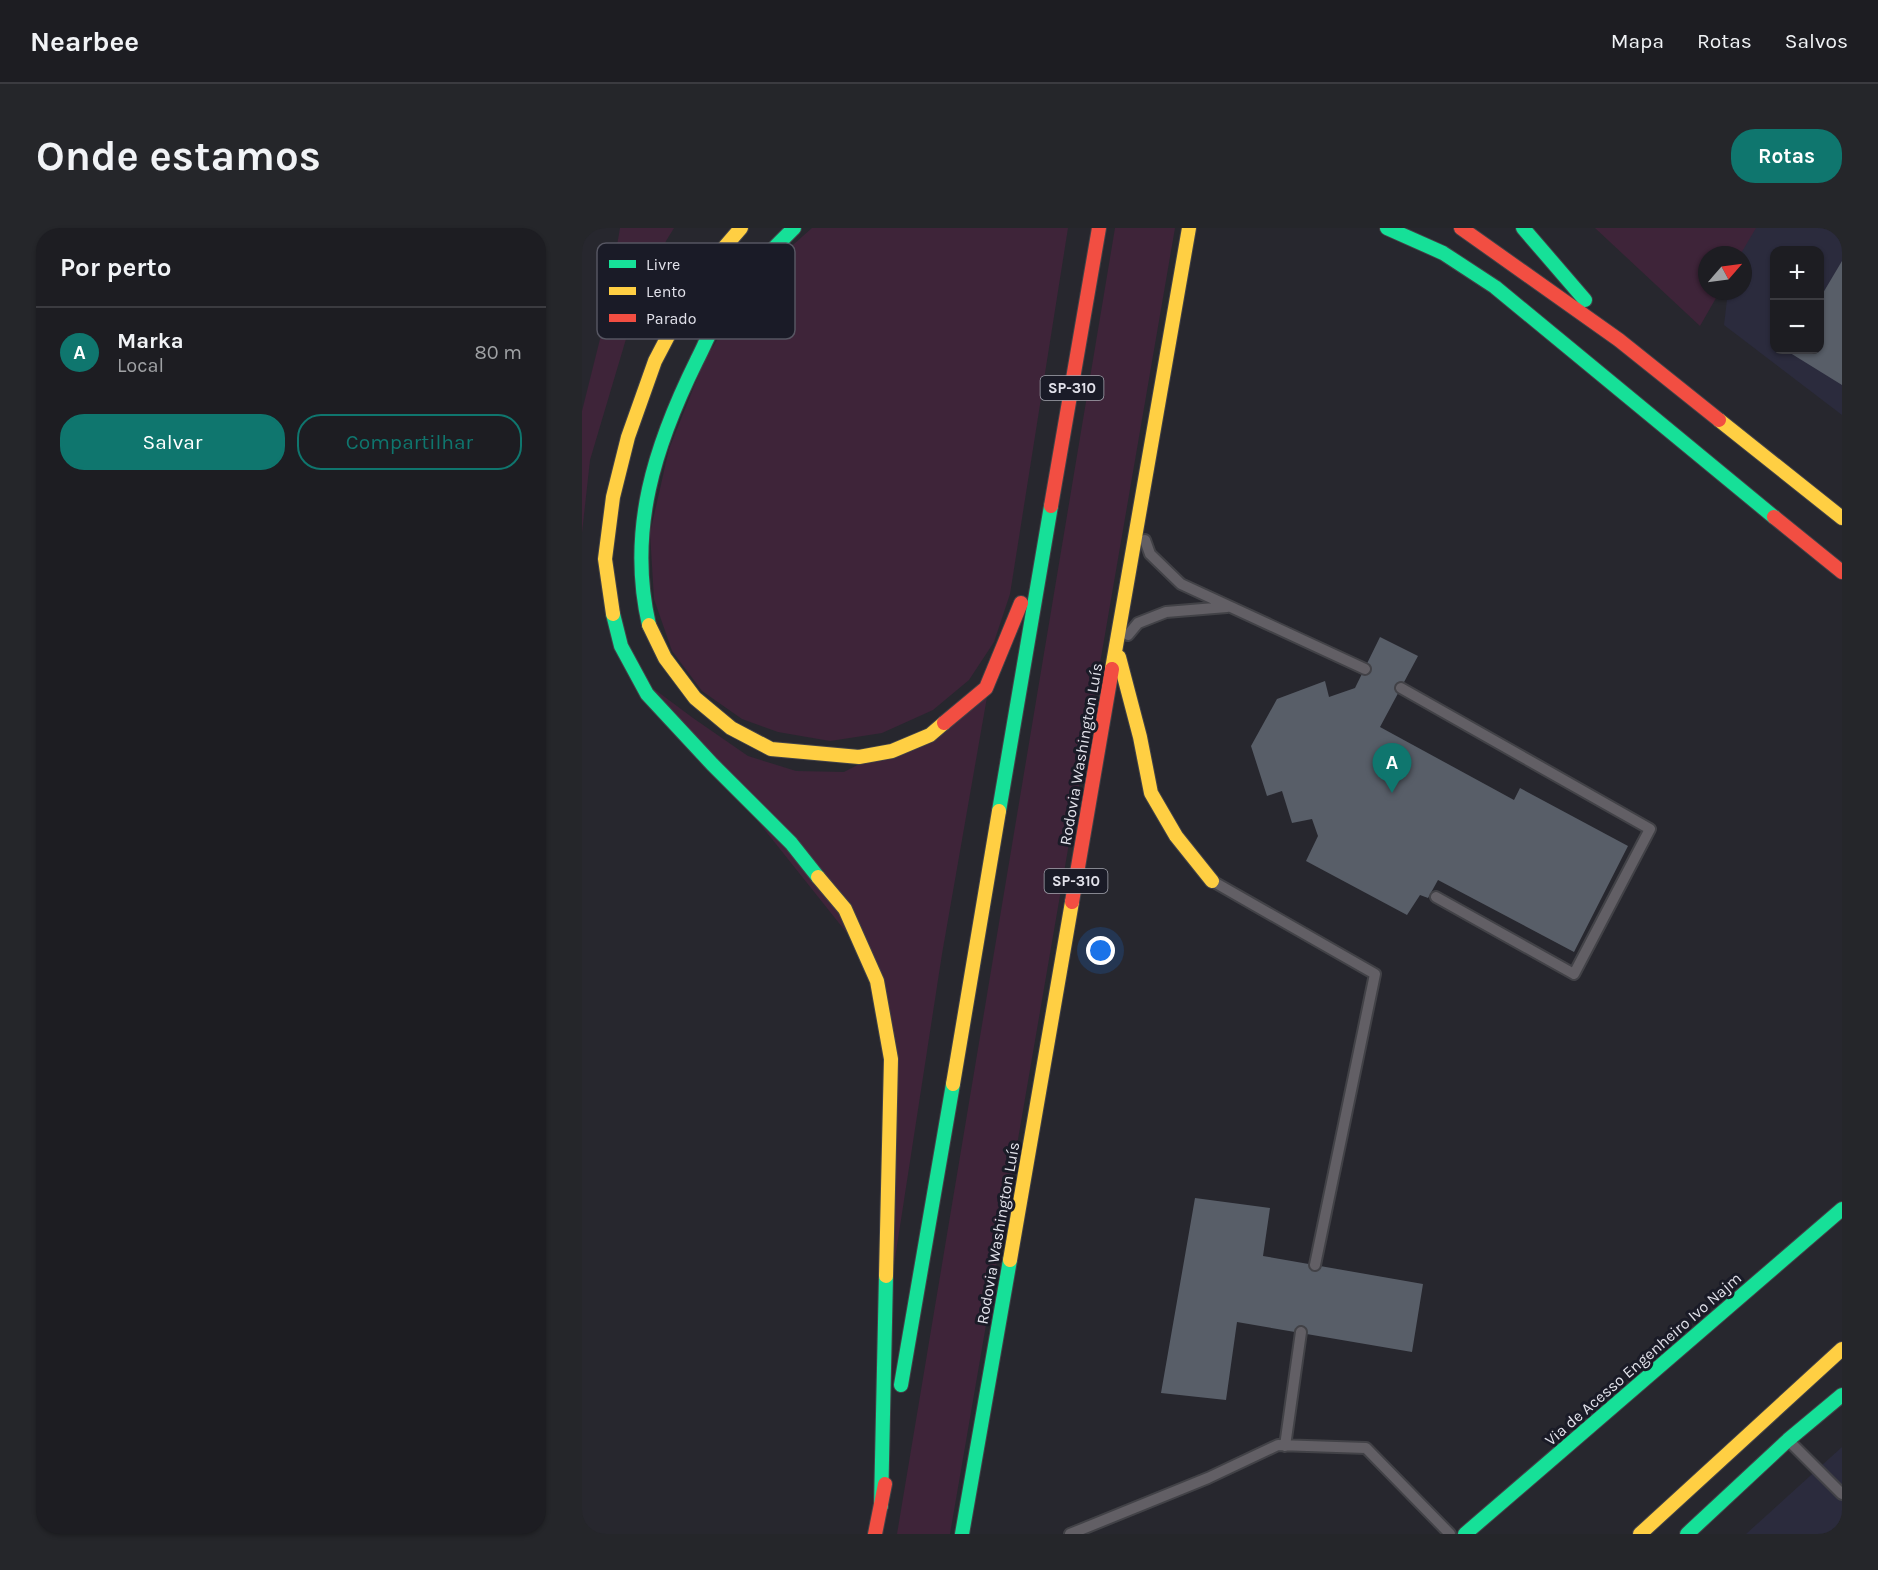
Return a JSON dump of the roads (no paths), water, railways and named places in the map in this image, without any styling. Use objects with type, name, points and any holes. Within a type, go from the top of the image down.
[{"type":"main road","points":[[728,243],[741,228]]},
{"type":"main road","points":[[779,243],[794,228]]},
{"type":"main road","name":"SP-310","points":[[876,1534],[1099,228]]},
{"type":"main road","name":"Rodovia Washington Luís","points":[[962,1534],[1190,228]]},
{"type":"main road","points":[[1387,228],[1443,253],[1495,287],[1842,572]]},
{"type":"main road","points":[[1461,228],[1619,340],[1842,518]]},
{"type":"main road","points":[[1523,228],[1619,340]]},
{"type":"main road","points":[[667,339],[655,361],[628,437],[613,497],[605,559],[609,604],[621,646],[647,694],[712,764],[791,843],[845,909],[878,981],[891,1059],[881,1506]]},
{"type":"main road","points":[[708,339],[664,433],[641,531],[641,578],[649,624],[665,658],[695,698],[731,728],[771,749],[860,757],[892,751],[930,735],[986,688],[1044,549]]},
{"type":"main road","points":[[1116,649],[1138,728],[1151,794],[1176,836],[1212,881]]},
{"type":"main road","name":"Via de Acesso Engenheiro Ivo Najm","points":[[1465,1534],[1842,1209]]},
{"type":"main road","points":[[1687,1534],[1778,1429],[1842,1349]]},
{"type":"main road","points":[[1640,1534],[1778,1429],[1842,1395]]},
{"type":"lane","points":[[1138,522],[1150,554],[1181,584],[1365,669]]},
{"type":"lane","points":[[1116,649],[1138,623],[1166,612],[1228,607]]},
{"type":"lane","points":[[1401,688],[1650,829],[1574,974],[1436,897]]},
{"type":"lane","points":[[1212,881],[1375,974],[1315,1265]]},
{"type":"lane","points":[[1281,1446],[1301,1332]]},
{"type":"lane","points":[[1778,1429],[1842,1494]]},
{"type":"lane","points":[[1070,1534],[1281,1446],[1366,1448],[1450,1534]]},
{"type":"place","name":"Marka","points":[[1392,793]]}]
